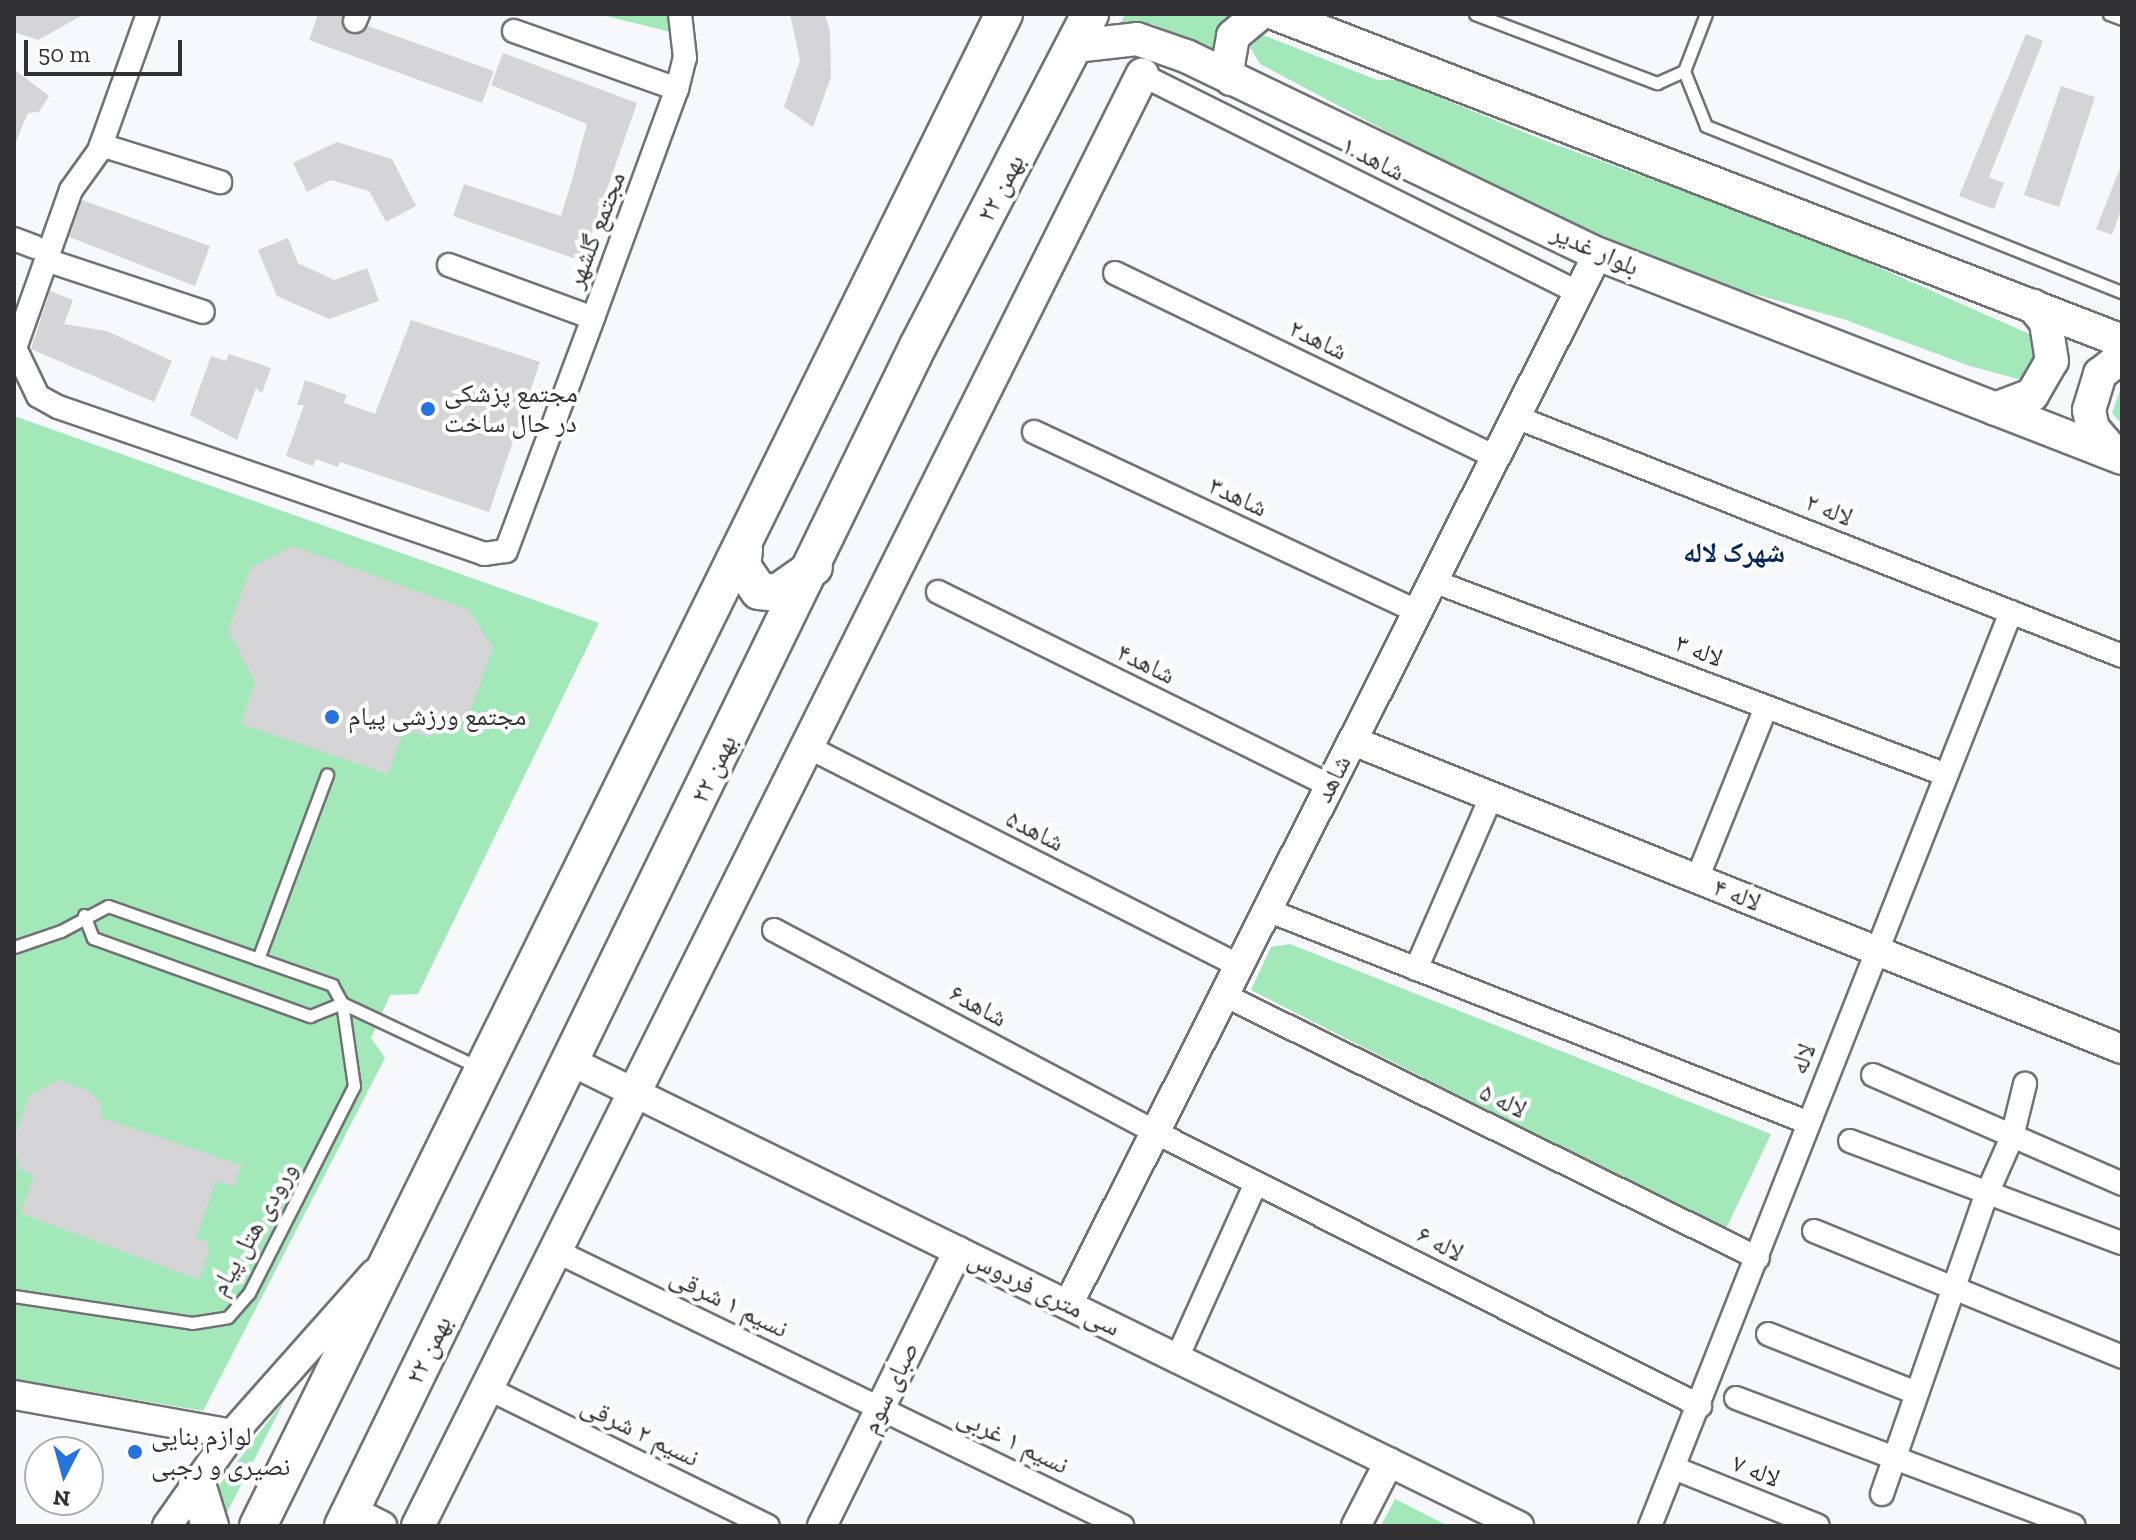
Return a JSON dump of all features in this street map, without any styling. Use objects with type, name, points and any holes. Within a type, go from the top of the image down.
[{"type":"highway","points":[[258,1526],[387,1258],[744,550],[837,345],[1004,14]]},
{"type":"highway","name":"۲۲ بهمن","points":[[359,1521],[570,1061],[814,566],[918,346],[1090,14]]},
{"type":"highway","points":[[744,550],[742,566],[759,591],[777,593],[814,566]]},
{"type":"highway","points":[[197,1484],[210,1526]]},
{"type":"main road","points":[[1231,79],[1228,65],[1233,36],[1259,14]]},
{"type":"main road","points":[[1276,14],[2122,341]]},
{"type":"main road","name":"بلوار غدیر","points":[[1075,46],[1137,39],[1186,56],[1598,254],[2120,457]]},
{"type":"main road","points":[[418,1526],[632,1091],[1142,75]]},
{"type":"main road","points":[[1995,409],[2032,395],[2052,361],[2046,322],[2033,306]]},
{"type":"main road","points":[[2120,457],[2093,429],[2089,410],[2100,374],[2122,357]]},
{"type":"street","points":[[148,14],[101,145],[32,249],[15,348],[38,396],[58,407],[484,554],[506,551],[593,318]]},
{"type":"street","name":"مجتمع گلشهر","points":[[449,265],[593,318],[677,89],[685,58],[680,14]]},
{"type":"street","points":[[514,31],[677,89]]},
{"type":"street","name":"شاهد ۱","points":[[1142,75],[1579,293]]},
{"type":"street","points":[[101,145],[220,182]]},
{"type":"street","points":[[32,249],[203,312]]},
{"type":"street","name":"شاهد","points":[[1068,1305],[1598,254]]},
{"type":"street","name":"شاهد۲","points":[[1115,273],[1496,457]]},
{"type":"street","name":"لاله ۲","points":[[1516,417],[2122,656]]},
{"type":"street","name":"شاهد۳","points":[[1034,432],[1418,612]]},
{"type":"street","name":"لاله ۳","points":[[1433,581],[1944,774]]},
{"type":"street","name":"شاهد۴","points":[[938,592],[1330,786]]},
{"type":"street","name":"لاله","points":[[1650,1526],[1758,1258],[1874,950],[2011,612]]},
{"type":"street","points":[[1697,879],[1766,707]]},
{"type":"street","name":"لاله ۴","points":[[1353,741],[2122,1049]]},
{"type":"street","name":"شاهد۵","points":[[806,746],[1239,966]]},
{"type":"street","points":[[1416,969],[1491,797]]},
{"type":"street","points":[[1267,910],[1809,1123]]},
{"type":"street","name":"شاهد۶","points":[[774,930],[1155,1132]]},
{"type":"street","name":"لاله ۵","points":[[1224,995],[1758,1258]]},
{"type":"street","name":"سی متری فردوس","points":[[570,1061],[1519,1526]]},
{"type":"street","points":[[1873,1075],[2122,1184]]},
{"type":"street","points":[[1882,1494],[1986,1196],[2012,1137],[2025,1084]]},
{"type":"street","name":"لاله ۶","points":[[1155,1132],[1700,1406]]},
{"type":"street","points":[[1850,1141],[1986,1196],[2122,1243]]},
{"type":"street","points":[[1177,1358],[1256,1183]]},
{"type":"street","points":[[1814,1231],[2122,1357]]},
{"type":"street","name":"نسیم ۱ شرقی","points":[[554,1250],[880,1407]]},
{"type":"street","name":"صبای سوم","points":[[822,1526],[958,1251]]},
{"type":"street","points":[[167,1526],[232,1434],[387,1258]]},
{"type":"street","points":[[1768,1334],[1916,1393]]},
{"type":"street","name":"نسیم ۲ شرقی","points":[[487,1388],[768,1526]]},
{"type":"street","points":[[14,1395],[232,1434]]},
{"type":"street","points":[[1736,1398],[2074,1526]]},
{"type":"street","name":"نسیم ۱ غربی","points":[[880,1407],[1122,1526]]},
{"type":"street","points":[[1356,1526],[1389,1462]]},
{"type":"street","name":"لاله ۷","points":[[1674,1468],[1818,1526]]},
{"type":"lane","points":[[1475,14],[1657,83],[1684,71]]},
{"type":"lane","points":[[1706,14],[1684,71],[1706,126],[2122,292]]},
{"type":"lane","points":[[2109,14],[2122,19]]},
{"type":"lane","points":[[258,959],[327,774]]},
{"type":"lane","points":[[14,947],[61,931],[84,915],[108,906],[332,985],[342,1003],[482,1069]]},
{"type":"lane","points":[[84,915],[93,938],[310,1016],[342,1003]]},
{"type":"lane","name":"ورودی هتل پیام","points":[[14,1296],[192,1323],[228,1317],[249,1293],[354,1086],[342,1003]]},
{"type":"green space","points":[[598,14],[667,14],[671,32]]},
{"type":"green space","points":[[1125,14],[1227,14],[1240,19],[1218,53],[1152,24],[1120,25]]},
{"type":"green space","points":[[1263,35],[1377,80],[1397,80],[1543,140],[1805,235],[2036,337],[2037,374],[2018,379],[1970,366],[1843,319],[1647,264],[1542,214],[1260,64],[1250,47]]},
{"type":"green space","points":[[2122,385],[2122,424],[2112,413]]},
{"type":"green space","points":[[14,416],[599,623],[418,994],[390,995],[371,1038],[385,1058],[203,1411],[14,1379]]},
{"type":"green space","points":[[1290,944],[1771,1134],[1725,1231],[1251,990],[1271,947]]},
{"type":"green space","points":[[286,1398],[220,1526],[188,1526]]},
{"type":"green space","points":[[1395,1499],[1448,1526],[1381,1526]]},
{"type":"building","points":[[14,14],[85,14],[38,40],[14,32]]},
{"type":"building","points":[[318,14],[342,16],[343,29],[350,34],[368,26],[494,71],[482,103],[309,40]]},
{"type":"building","points":[[790,14],[825,14],[830,32],[831,77],[813,127],[784,107],[800,60]]},
{"type":"building","points":[[2026,34],[2043,41],[1989,177],[2004,183],[1994,209],[1959,196]]},
{"type":"building","points":[[503,53],[637,103],[582,261],[453,216],[464,184],[561,216],[570,187],[587,124],[491,85]]},
{"type":"building","points":[[14,69],[49,96],[39,112],[28,113],[14,146]]},
{"type":"building","points":[[2061,86],[2095,97],[2059,207],[2024,195]]},
{"type":"building","points":[[337,142],[392,159],[416,206],[386,222],[369,191],[331,180],[307,192],[293,163]]},
{"type":"building","points":[[2122,163],[2122,207],[2112,235],[2096,229]]},
{"type":"building","points":[[82,200],[210,246],[195,286],[69,237]]},
{"type":"building","points":[[288,238],[298,263],[334,280],[367,268],[379,301],[329,319],[277,296],[258,250]]},
{"type":"building","points":[[50,291],[73,300],[64,324],[107,331],[172,361],[154,402],[31,349]]},
{"type":"building","name":"مجتمع پزشکی در حال ساخت","points":[[411,320],[540,362],[489,512],[340,462],[338,467],[316,459],[313,466],[286,456],[304,405],[297,405],[305,380],[347,395],[344,403],[375,414]]},
{"type":"building","points":[[229,354],[271,368],[262,393],[256,388],[237,440],[190,415],[211,356],[226,361]]},
{"type":"building","points":[[293,546],[469,610],[493,648],[469,714],[428,737],[404,729],[388,774],[241,724],[255,682],[228,631],[251,567]]},
{"type":"building","points":[[58,1080],[89,1091],[101,1103],[102,1118],[241,1165],[234,1187],[216,1181],[196,1238],[207,1242],[209,1253],[199,1280],[20,1213],[34,1176],[19,1169],[14,1137],[29,1096]]},
{"type":"place","name":"مجتمع پزشکی در حال ساخت","points":[[428,409]]},
{"type":"place","name":"مجتمع ورزشی پیام","points":[[332,717]]},
{"type":"place","name":"لوازم بنایی نصیری و رجبی","points":[[135,1452]]},
{"type":"district","name":"شهرک لاله","points":[[1734,553]]}]
